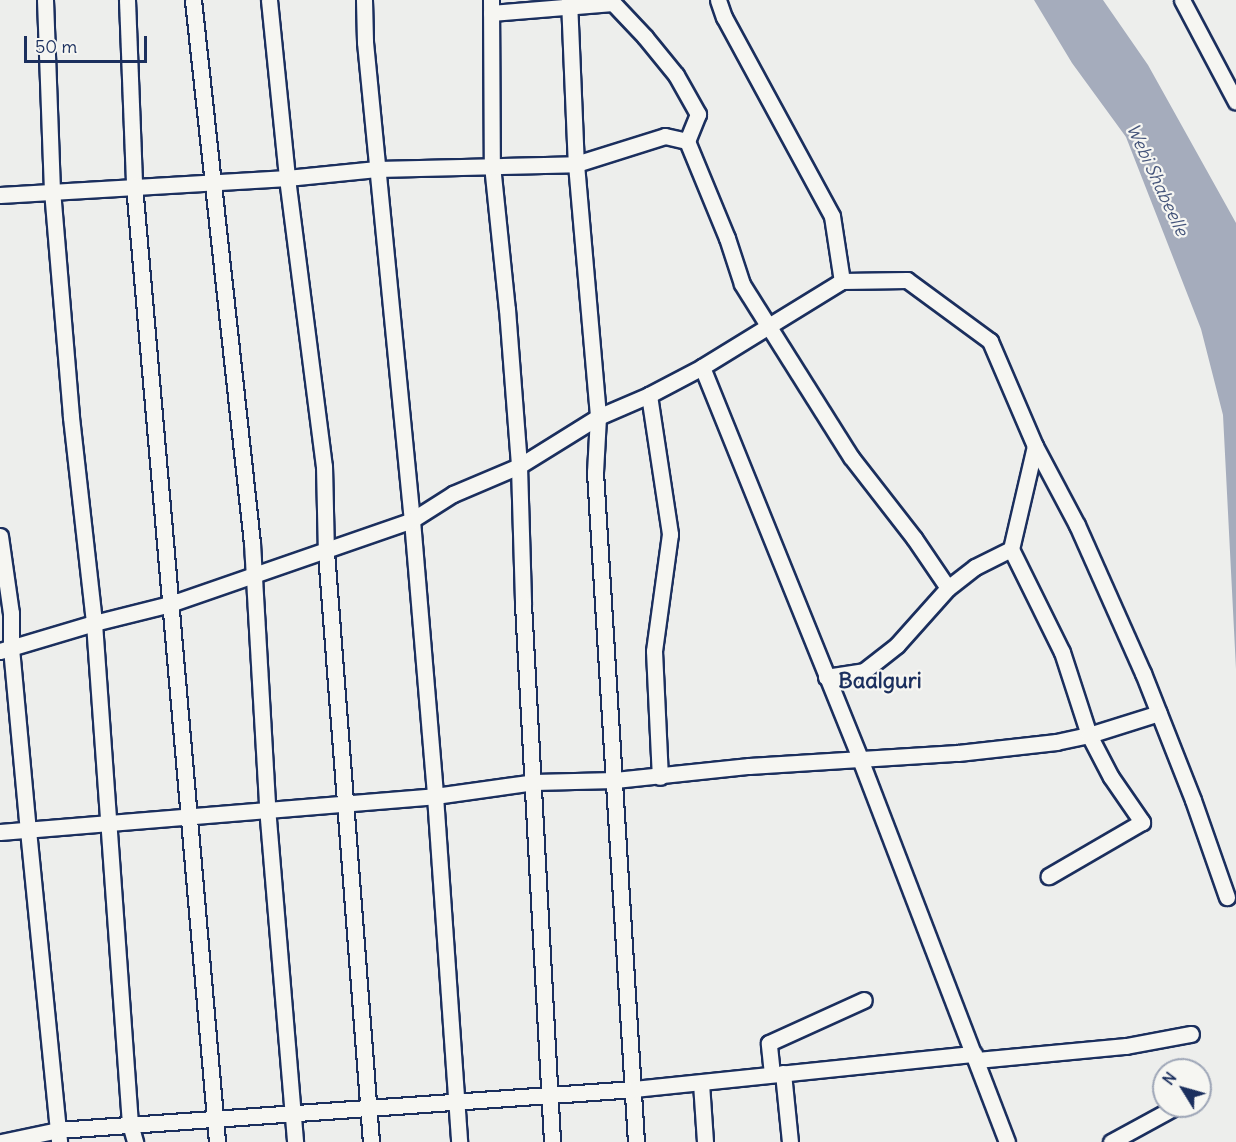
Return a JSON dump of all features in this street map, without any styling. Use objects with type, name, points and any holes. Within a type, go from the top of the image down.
[{"type":"street","points":[[45,0],[52,190],[71,417],[94,622],[130,1124],[135,1142]]},
{"type":"street","points":[[127,0],[134,185],[217,1142]]},
{"type":"street","points":[[193,0],[250,532],[267,807],[295,1142]]},
{"type":"street","points":[[269,0],[286,178],[324,466],[326,552],[371,1142]]},
{"type":"street","points":[[364,0],[365,42],[412,520],[435,796],[459,1142]]},
{"type":"street","points":[[718,0],[724,16],[832,216],[842,281]]},
{"type":"street","points":[[1182,0],[1236,102]]},
{"type":"street","points":[[569,3],[576,164],[598,417],[595,472],[636,1142]]},
{"type":"street","points":[[552,1142],[523,604],[519,466],[507,309],[492,165],[491,7],[613,3],[676,75],[698,114],[687,141],[727,238],[742,284],[851,457],[914,538],[948,588]]},
{"type":"street","points":[[0,195],[134,185],[286,178],[377,169],[576,164],[665,136],[687,141]]},
{"type":"street","points":[[6,650],[94,622],[170,604],[326,552],[412,520],[453,494],[519,466],[598,417],[649,395],[702,367],[842,281],[907,280],[990,341],[1035,446],[1077,525],[1159,713],[1227,897]]},
{"type":"street","points":[[702,367],[860,759],[1007,1142]]},
{"type":"street","points":[[649,395],[670,534],[654,651],[660,777]]},
{"type":"street","points":[[1035,446],[1011,549],[1062,652],[1089,735],[1111,777],[1142,822],[1049,876]]},
{"type":"street","points":[[0,536],[11,613],[6,650],[59,1136]]},
{"type":"street","points":[[826,677],[864,671],[897,645],[948,588],[975,567],[1011,549]]},
{"type":"street","points":[[0,832],[110,821],[189,818],[267,807],[435,796],[534,782],[660,777],[749,766],[958,753],[1056,742],[1089,735],[1159,713]]},
{"type":"street","points":[[790,1142],[769,1042],[864,1000]]},
{"type":"street","points":[[1,1142],[59,1136],[130,1124],[292,1116],[456,1100],[634,1089],[777,1074],[1126,1046],[1191,1034]]},
{"type":"street","points":[[701,1083],[705,1142]]},
{"type":"street","points":[[1111,1142],[1155,1118]]},
{"type":"water","name":"Webi Shabeelle","points":[[1034,0],[1103,0],[1148,65],[1236,223],[1236,669],[1223,415],[1201,329],[1126,137],[1072,63]]},
{"type":"district","name":"Baalguri","points":[[880,681]]}]
